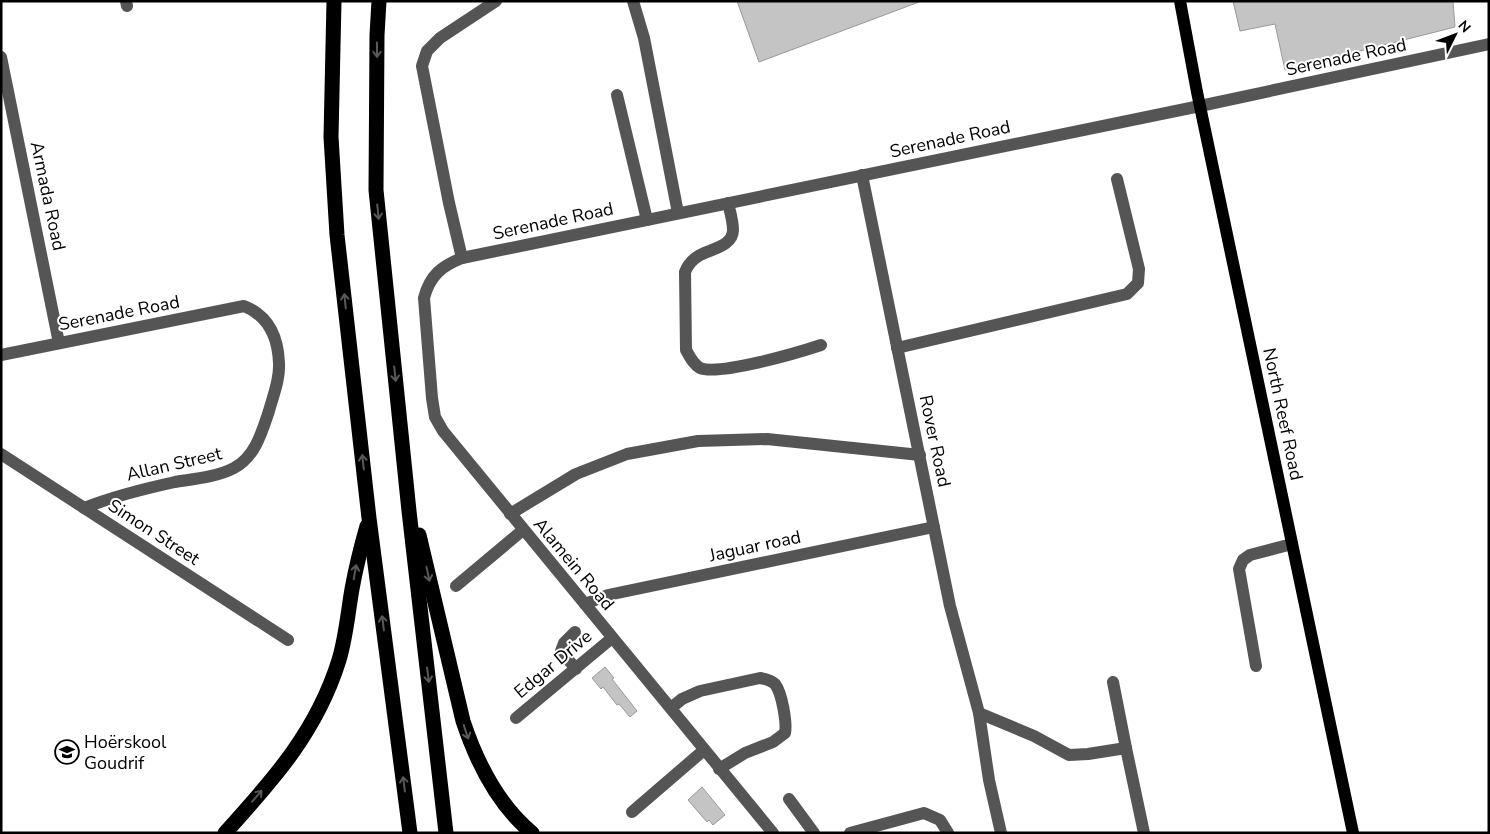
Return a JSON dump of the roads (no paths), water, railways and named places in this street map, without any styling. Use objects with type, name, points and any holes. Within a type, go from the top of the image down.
[{"type":"highway","points":[[334,1],[331,137],[337,235],[369,518],[410,833]]},
{"type":"highway","points":[[380,1],[377,35],[376,190],[409,511],[446,833]]},
{"type":"highway","points":[[409,511],[422,542],[447,656],[471,746],[487,780],[505,805],[532,833]]},
{"type":"highway","points":[[225,833],[290,757],[307,732],[325,697],[339,659],[348,623],[358,558],[369,518]]},
{"type":"main road","name":"North Reef Road","points":[[1180,1],[1200,106],[1353,833]]},
{"type":"street","points":[[462,258],[449,203],[422,66],[426,51],[440,38],[496,1]]},
{"type":"street","points":[[633,1],[644,38],[678,213]]},
{"type":"street","name":"Serenade Road","points":[[428,286],[437,273],[448,264],[462,258],[1200,106],[1489,44]]},
{"type":"street","name":"Armada Road","points":[[1,57],[60,343]]},
{"type":"street","points":[[617,95],[647,220]]},
{"type":"street","name":"Rover Road","points":[[862,175],[950,606],[978,713],[1000,833]]},
{"type":"street","points":[[898,348],[1128,294],[1138,283],[1139,269],[1117,179]]},
{"type":"street","points":[[728,203],[733,230],[730,239],[725,244],[699,255],[689,263],[685,272],[686,350],[692,361],[700,368],[712,370],[780,358],[821,345]]},
{"type":"street","name":"Alamein Road","points":[[428,286],[424,298],[432,398],[435,417],[442,431],[773,833]]},
{"type":"street","name":"Serenade Road","points":[[1,355],[244,306]]},
{"type":"street","name":"Allan Street","points":[[84,508],[129,492],[219,474],[235,468],[248,456],[261,437],[276,386],[279,365],[277,346],[273,333],[256,311],[244,306]]},
{"type":"street","points":[[510,514],[576,474],[627,454],[698,441],[767,439],[920,455]]},
{"type":"street","name":"Simon Street","points":[[1,454],[288,640]]},
{"type":"street","name":"Jaguar road","points":[[585,604],[608,595],[934,527]]},
{"type":"street","points":[[456,586],[523,530]]},
{"type":"street","points":[[1256,666],[1238,569],[1243,560],[1250,554],[1292,544]]},
{"type":"street","points":[[575,632],[564,643],[561,651],[576,669]]},
{"type":"street","name":"Edgar Drive","points":[[516,718],[612,638]]},
{"type":"street","points":[[670,708],[682,699],[700,691],[760,678],[775,684],[779,693],[786,726],[785,733],[773,742],[745,753],[719,769]]},
{"type":"street","points":[[1113,682],[1144,833]]},
{"type":"street","points":[[978,713],[1034,736],[1069,755],[1126,748]]},
{"type":"street","points":[[632,812],[704,750]]},
{"type":"street","points":[[789,799],[814,833]]},
{"type":"street","points":[[850,833],[924,813],[940,820],[948,833]]},
{"type":"place","name":"Hoërskool Goudrif","points":[[67,752]]}]
